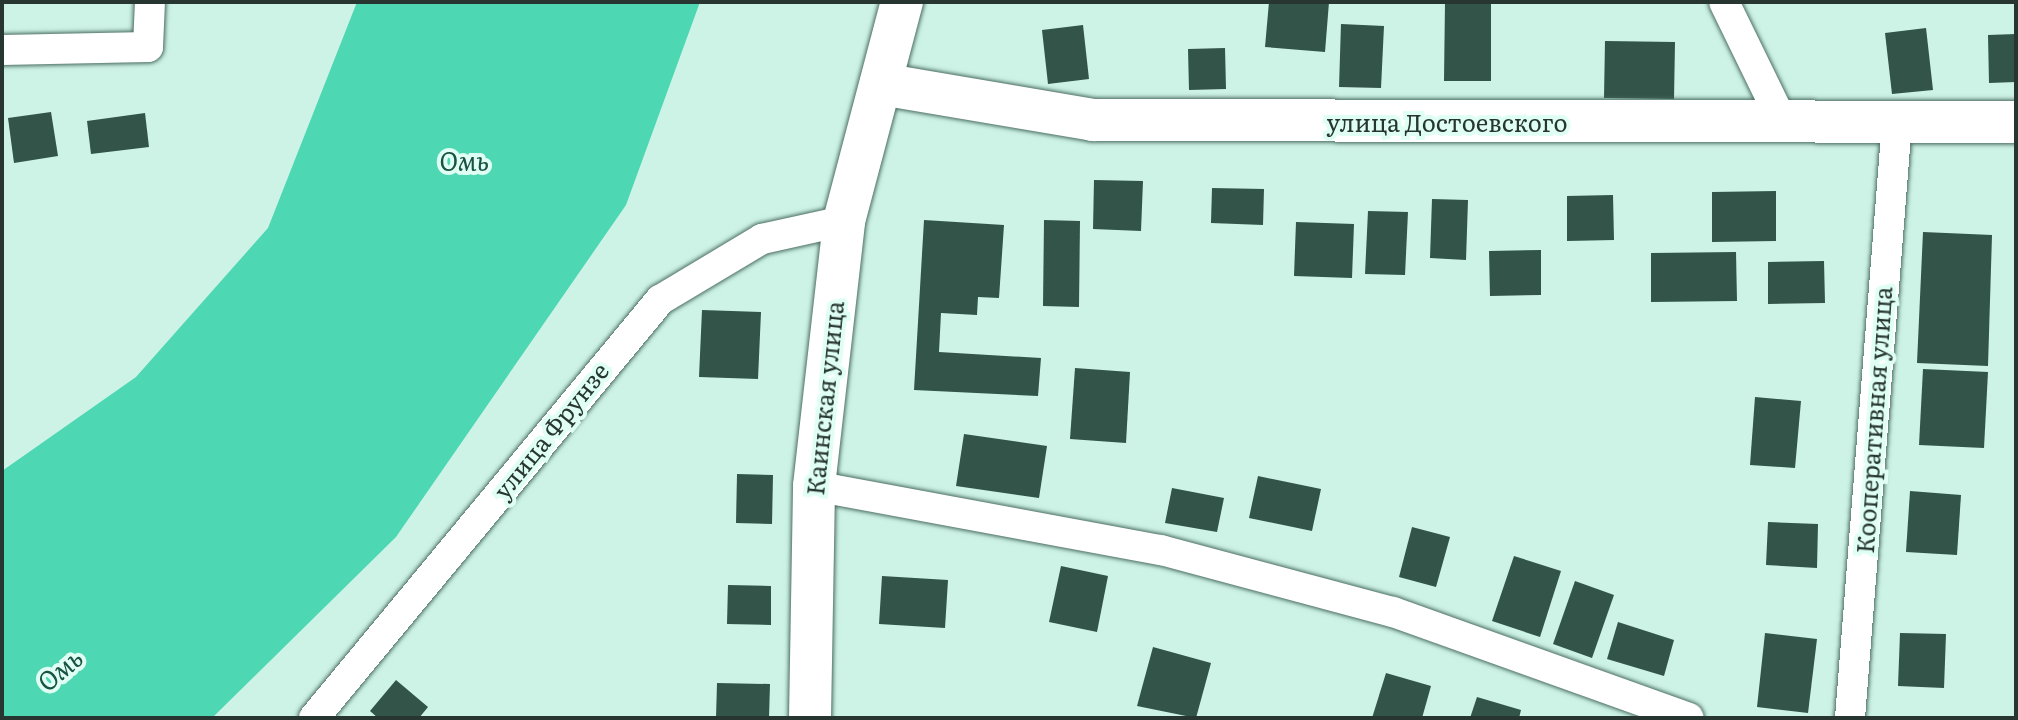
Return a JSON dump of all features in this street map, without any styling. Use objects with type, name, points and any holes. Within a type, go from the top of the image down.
[{"type":"main road","name":"Каинская улица","points":[[810,718],[814,486],[844,221],[902,2]]},
{"type":"main road","name":"улица Достоевского","points":[[881,84],[1093,120],[2016,122]]},
{"type":"street","points":[[2,50],[148,47],[150,2]]},
{"type":"street","points":[[1724,2],[1783,123]]},
{"type":"street","name":"Кооперативная улица","points":[[1850,718],[1897,122]]},
{"type":"street","name":"улица Фрунзе","points":[[314,718],[660,300],[762,239],[844,221]]},
{"type":"street","points":[[814,486],[1248,573],[1393,612],[1689,718]]},
{"type":"water","name":"Омь","points":[[357,2],[700,2],[626,205],[396,537],[212,718],[2,718],[2,471],[136,377],[268,228]]},
{"type":"building","points":[[1269,2],[1329,2],[1325,52],[1265,47]]},
{"type":"building","points":[[1445,2],[1491,2],[1491,81],[1444,81]]},
{"type":"building","points":[[1341,24],[1384,26],[1381,88],[1339,87]]},
{"type":"building","points":[[1083,25],[1089,79],[1048,84],[1042,30]]},
{"type":"building","points":[[1926,28],[1933,90],[1892,94],[1885,33]]},
{"type":"building","points":[[2016,34],[2016,82],[1989,83],[1988,35]]},
{"type":"building","points":[[1605,41],[1675,42],[1674,99],[1604,98]]},
{"type":"building","points":[[1225,48],[1226,89],[1189,90],[1188,49]]},
{"type":"building","points":[[51,112],[58,156],[14,163],[8,118]]},
{"type":"building","points":[[145,113],[149,147],[91,154],[87,121]]},
{"type":"building","points":[[1094,180],[1143,181],[1141,231],[1093,229]]},
{"type":"building","points":[[1212,188],[1264,189],[1263,225],[1211,223]]},
{"type":"building","points":[[1776,191],[1776,241],[1712,242],[1712,192]]},
{"type":"building","points":[[1613,195],[1614,240],[1567,241],[1567,196]]},
{"type":"building","points":[[1432,199],[1468,200],[1466,260],[1430,258]]},
{"type":"building","points":[[1368,211],[1408,212],[1405,275],[1365,274]]},
{"type":"building","points":[[924,220],[1004,225],[999,298],[978,297],[977,315],[941,313],[939,352],[1041,358],[1038,396],[914,390]]},
{"type":"building","points":[[1044,220],[1080,221],[1079,307],[1043,306]]},
{"type":"building","points":[[1296,222],[1354,224],[1352,278],[1294,276]]},
{"type":"building","points":[[1923,232],[1992,235],[1988,366],[1917,363]]},
{"type":"building","points":[[1541,250],[1541,295],[1490,296],[1489,251]]},
{"type":"building","points":[[1736,252],[1737,301],[1651,302],[1651,253]]},
{"type":"building","points":[[1824,261],[1825,303],[1768,304],[1768,262]]},
{"type":"building","points":[[702,310],[761,312],[758,379],[699,377]]},
{"type":"building","points":[[1075,368],[1130,372],[1126,443],[1070,439]]},
{"type":"building","points":[[1923,369],[1988,372],[1984,448],[1919,445]]},
{"type":"building","points":[[1755,397],[1801,401],[1795,468],[1750,465]]},
{"type":"building","points":[[964,434],[1047,446],[1039,498],[956,486]]},
{"type":"building","points":[[737,474],[773,475],[772,524],[736,523]]},
{"type":"building","points":[[1258,476],[1321,489],[1312,531],[1249,518]]},
{"type":"building","points":[[1172,488],[1224,498],[1217,532],[1165,523]]},
{"type":"building","points":[[1910,491],[1961,495],[1957,555],[1906,552]]},
{"type":"building","points":[[1768,522],[1818,524],[1817,568],[1766,565]]},
{"type":"building","points":[[1412,527],[1450,537],[1436,587],[1399,577]]},
{"type":"building","points":[[1514,556],[1561,571],[1540,637],[1492,621]]},
{"type":"building","points":[[1061,566],[1108,576],[1097,632],[1049,622]]},
{"type":"building","points":[[882,576],[948,580],[945,628],[879,624]]},
{"type":"building","points":[[1575,581],[1614,595],[1592,658],[1553,644]]},
{"type":"building","points":[[728,585],[771,586],[771,625],[727,624]]},
{"type":"building","points":[[1618,622],[1674,640],[1664,676],[1607,659]]},
{"type":"building","points":[[1765,633],[1817,639],[1808,713],[1757,707]]},
{"type":"building","points":[[1900,633],[1946,634],[1944,688],[1898,686]]},
{"type":"building","points":[[1153,647],[1211,663],[1196,718],[1137,706]]},
{"type":"building","points":[[1386,673],[1431,686],[1422,718],[1372,718]]},
{"type":"building","points":[[396,680],[428,707],[419,718],[378,718],[370,711]]},
{"type":"building","points":[[717,683],[770,684],[769,718],[716,718]]},
{"type":"building","points":[[1477,697],[1521,710],[1519,718],[1470,718]]}]
